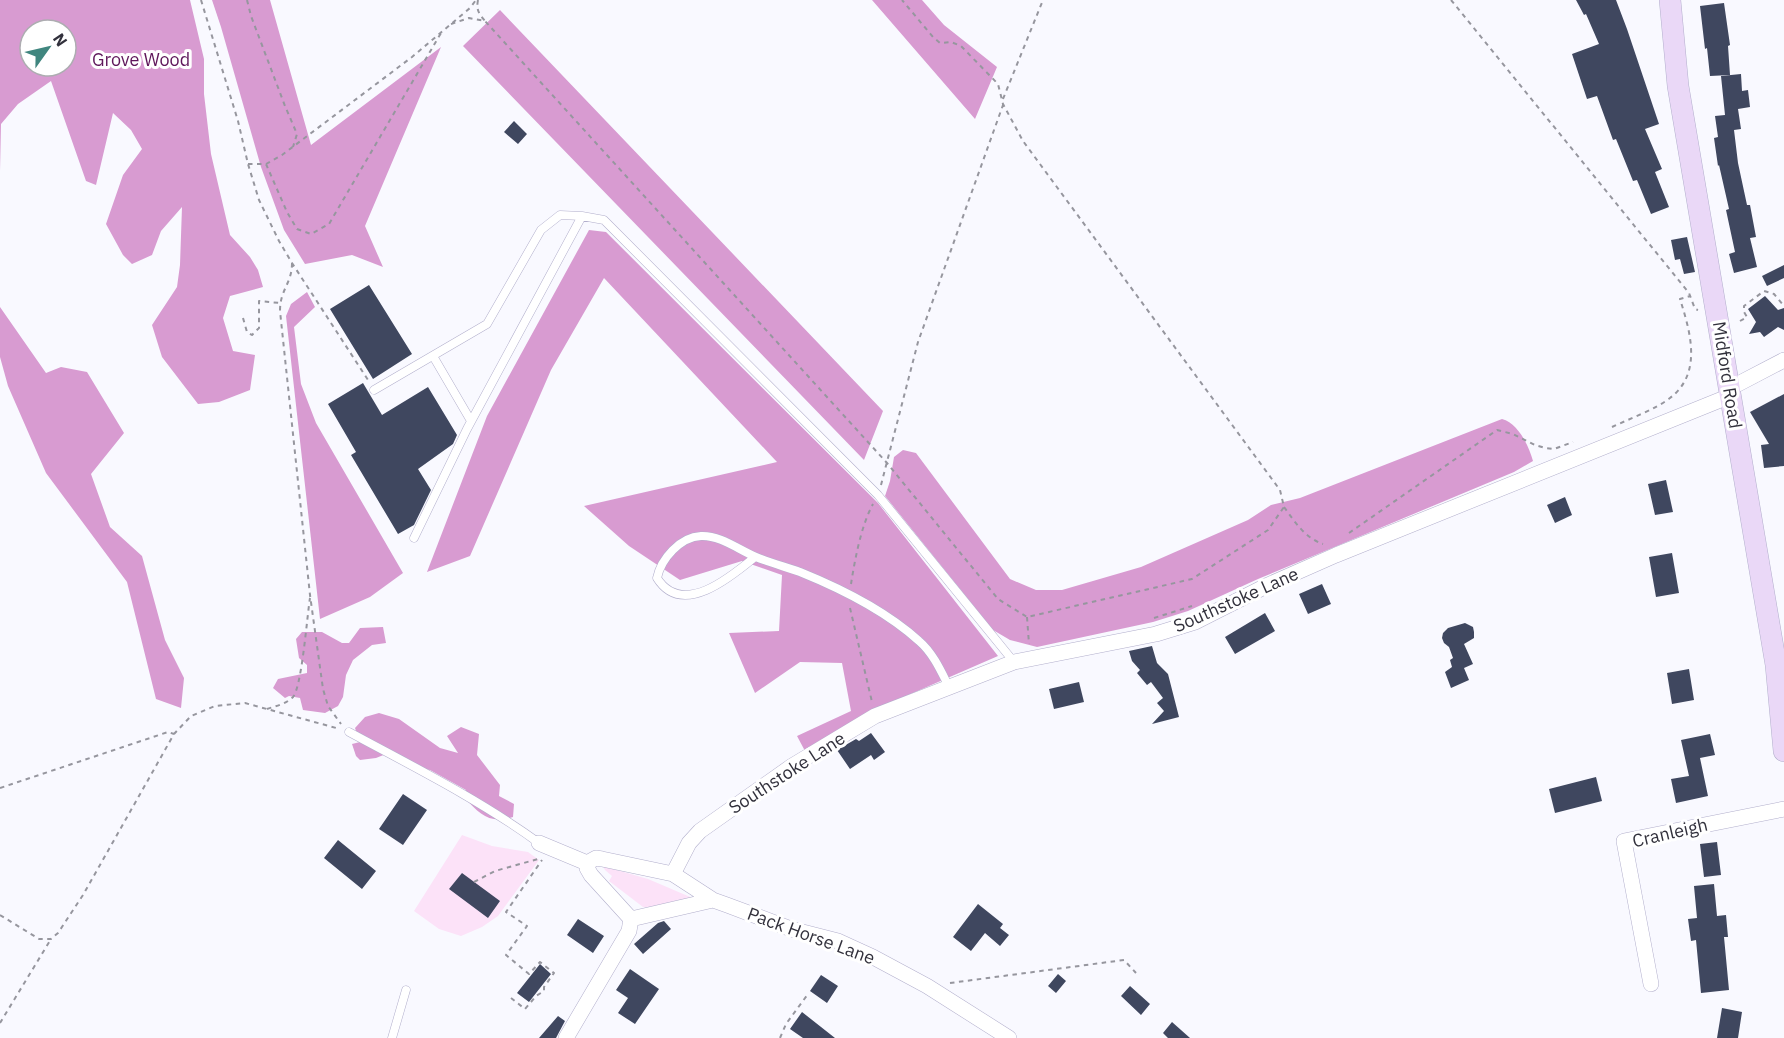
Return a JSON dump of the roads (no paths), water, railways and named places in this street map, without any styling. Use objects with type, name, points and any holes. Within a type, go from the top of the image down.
[{"type":"main road","name":"Midford Road","points":[[1671,0],[1678,86],[1776,664],[1784,751]]},
{"type":"street","name":"Southstoke Lane","points":[[672,874],[689,843],[700,831],[792,766],[875,716],[949,687],[1011,659],[1156,634],[1195,622],[1268,585],[1336,555],[1729,392],[1738,384],[1784,360]]},
{"type":"street","name":"Cranleigh","points":[[1651,984],[1624,841],[1784,809]]},
{"type":"street","points":[[539,843],[587,863]]},
{"type":"street","points":[[587,863],[596,858],[672,874]]},
{"type":"street","points":[[587,863],[591,875],[631,919]]},
{"type":"street","name":"Pack Horse Lane","points":[[672,874],[713,900],[791,929],[838,941],[873,957],[927,986],[1009,1038]]},
{"type":"street","points":[[631,919],[713,900]]},
{"type":"street","points":[[566,1038],[629,931],[631,919]]},
{"type":"lane","points":[[374,390],[487,324],[541,230],[560,215],[604,220],[878,495],[1011,659]]},
{"type":"lane","points":[[414,538],[471,421],[582,216]]},
{"type":"lane","points":[[433,356],[471,421]]},
{"type":"lane","points":[[755,557],[729,578],[713,587],[689,595],[680,596],[668,592],[657,578],[667,557],[690,538],[701,536],[712,538],[755,557],[802,573],[850,595],[894,620],[921,642],[936,662],[949,687]]},
{"type":"lane","points":[[350,732],[456,789],[539,843]]},
{"type":"lane","points":[[392,1038],[406,990]]},
{"type":"park label","name":"Grove Wood","points":[[141,60]]}]
